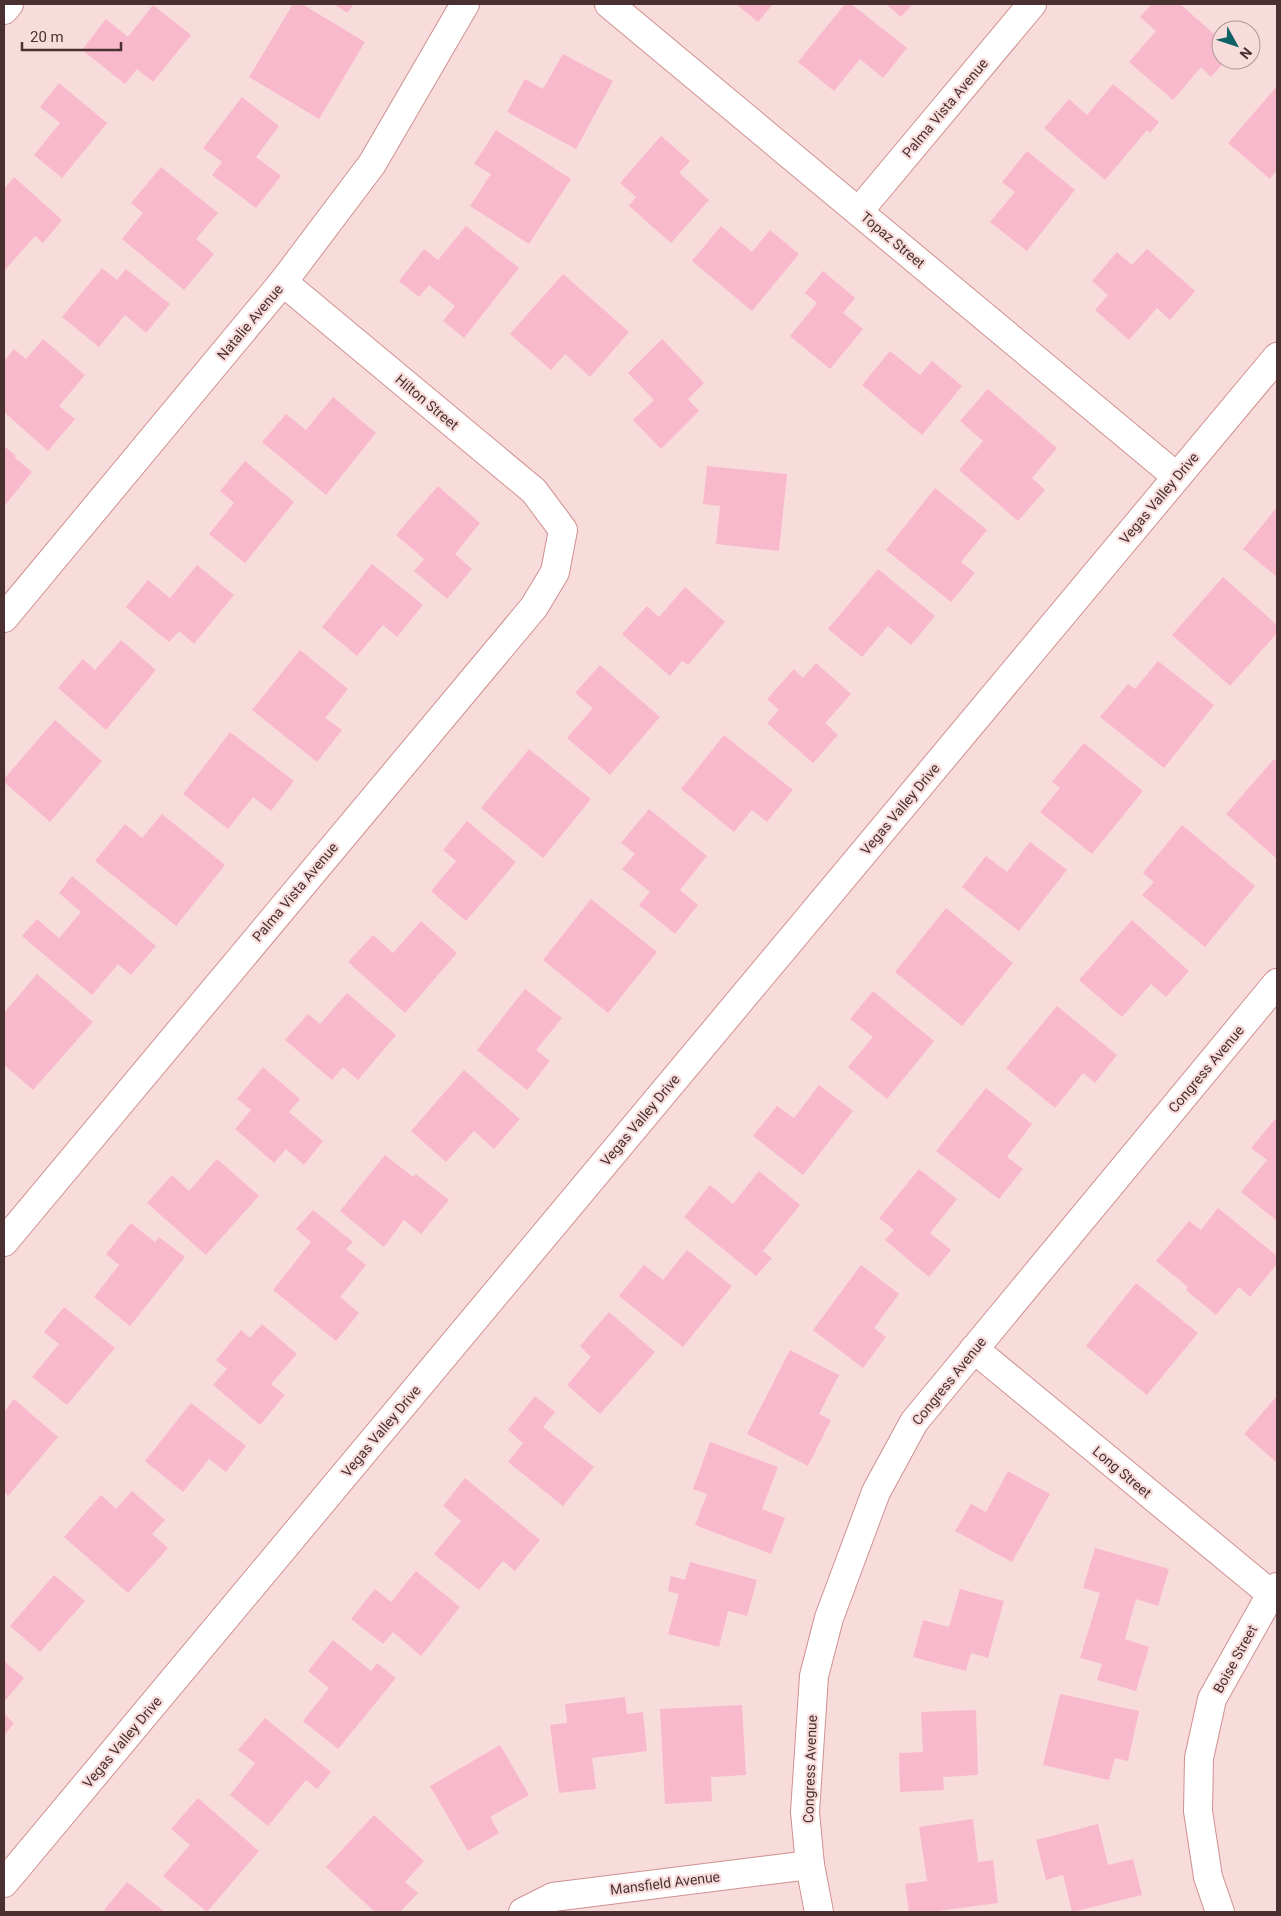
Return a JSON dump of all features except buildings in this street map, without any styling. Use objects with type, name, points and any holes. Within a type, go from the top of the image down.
[{"type":"street","points":[[4,10],[9,4]]},
{"type":"street","name":"Natalie Avenue","points":[[4,618],[284,282],[372,164],[465,4]]},
{"type":"street","name":"Topaz Street","points":[[609,4],[1177,477]]},
{"type":"street","name":"Palma Vista Avenue","points":[[859,212],[1032,4]]},
{"type":"street","name":"Hilton Street","points":[[284,282],[534,491],[562,530]]},
{"type":"street","name":"Vegas Valley Drive","points":[[4,1883],[1277,356]]},
{"type":"street","name":"Palma Vista Avenue","points":[[4,1242],[534,606],[555,572],[562,530]]},
{"type":"street","name":"Congress Avenue","points":[[819,1912],[810,1865],[806,1812],[814,1676],[829,1618],[876,1492],[914,1422],[1277,983]]},
{"type":"street","name":"Long Street","points":[[974,1350],[1274,1591]]},
{"type":"street","name":"Boise Street","points":[[1220,1912],[1208,1877],[1198,1811],[1199,1758],[1212,1699],[1274,1591]]},
{"type":"street","name":"Mansfield Avenue","points":[[523,1912],[553,1897],[810,1865]]}]
